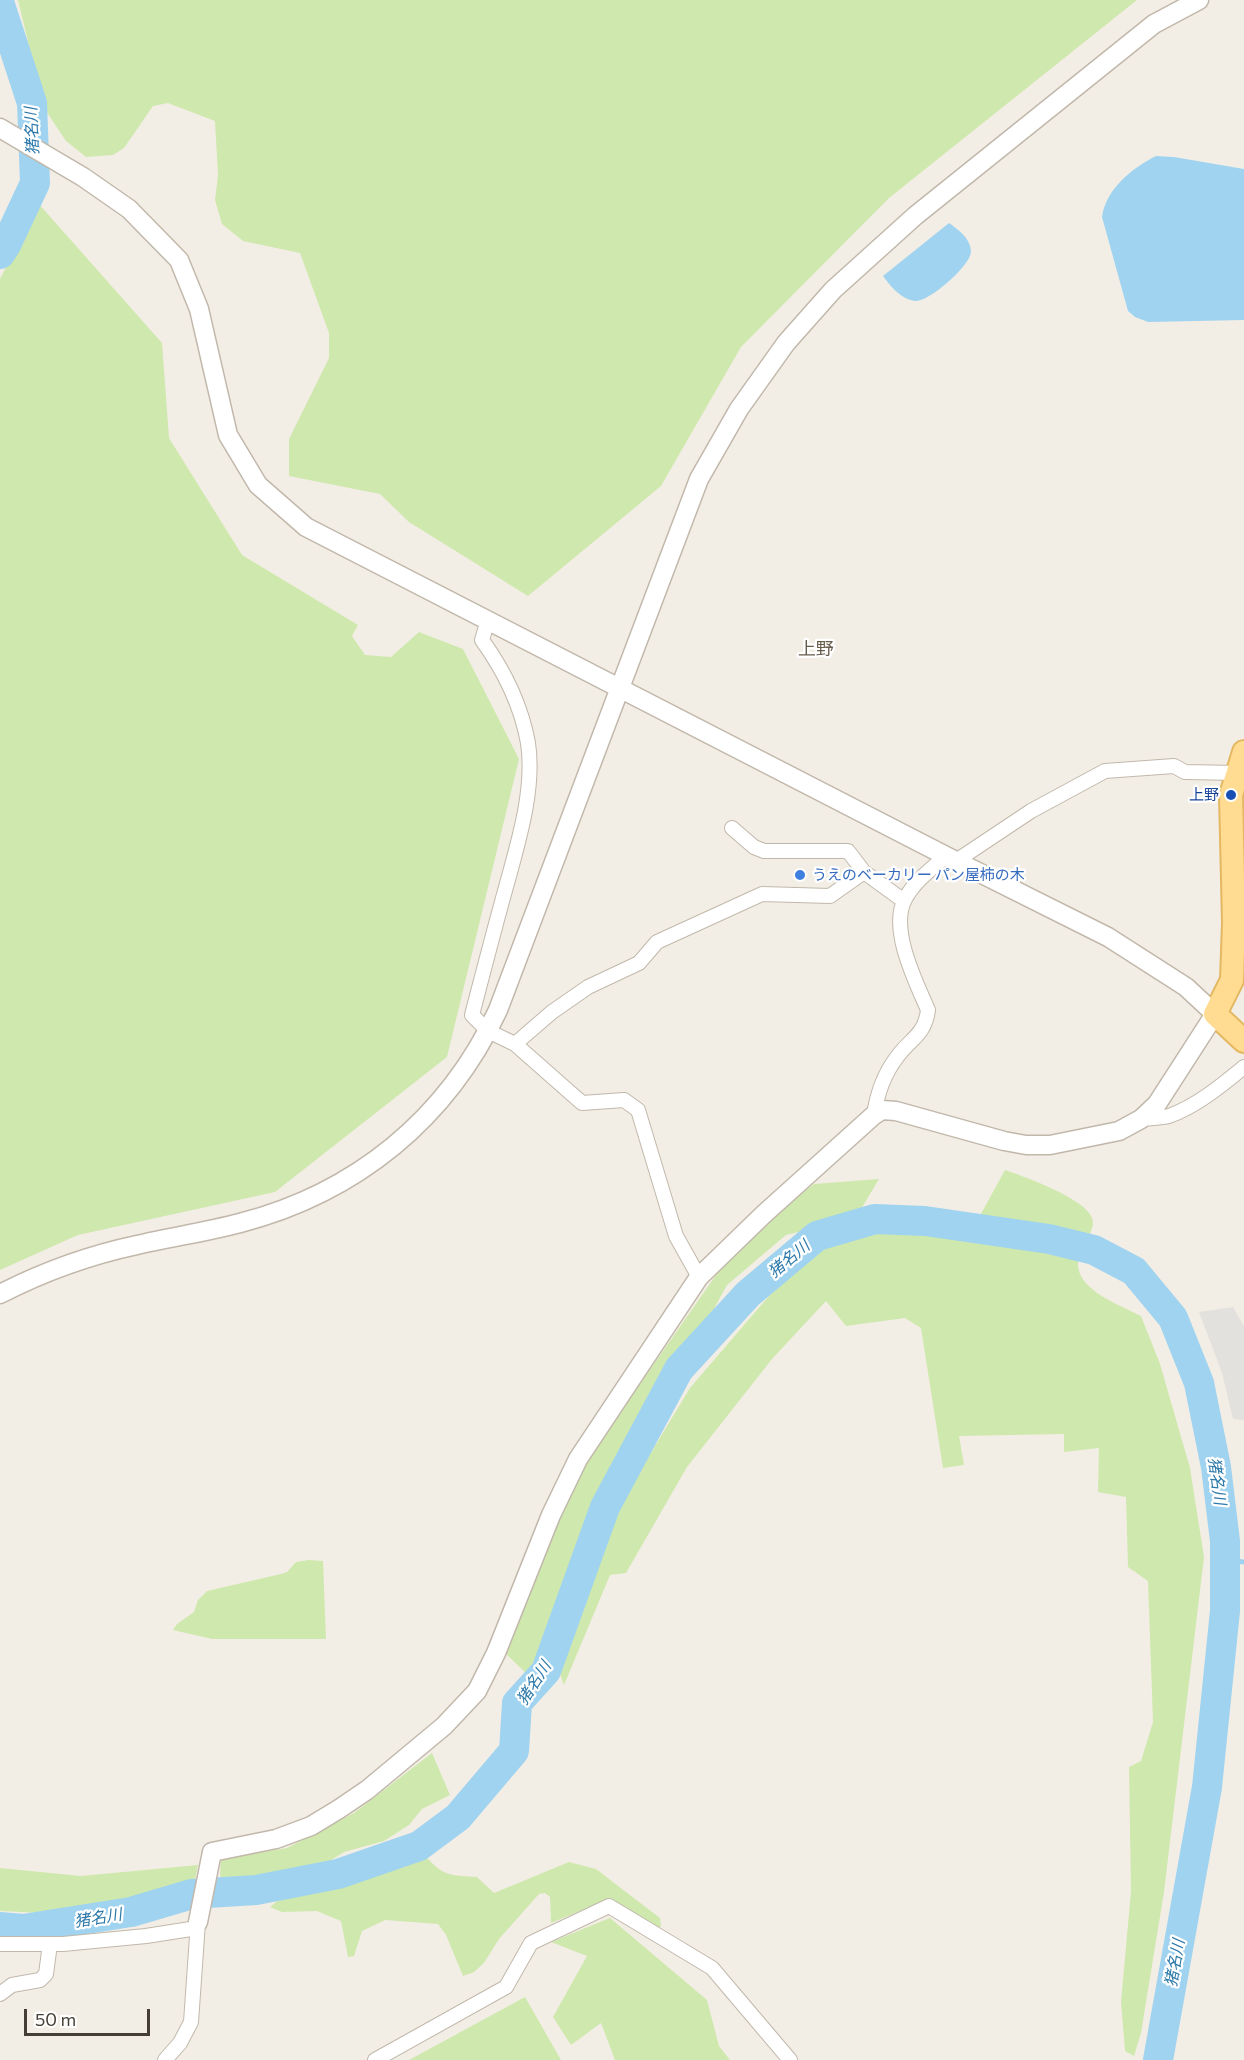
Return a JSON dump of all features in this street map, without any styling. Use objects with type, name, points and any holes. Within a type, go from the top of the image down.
[{"type":"main road","points":[[1241,762],[1231,795],[1234,923],[1232,980],[1215,1014],[1244,1041]]},
{"type":"street","points":[[0,1294],[77,1262],[134,1245],[239,1224],[288,1209],[333,1188],[364,1169],[399,1142],[426,1116],[453,1085],[488,1031],[498,1010],[699,479],[739,409],[786,343],[833,290],[915,216],[1155,24],[1199,0]]},
{"type":"street","points":[[0,128],[82,177],[129,209],[179,260],[199,309],[228,435],[258,485],[306,527],[1108,937],[1186,987],[1215,1014],[1156,1104],[1141,1119],[1119,1131],[1050,1145],[1026,1145],[1004,1142],[896,1111],[882,1110],[764,1214],[699,1277],[578,1459],[551,1515],[496,1653],[477,1691],[444,1726],[368,1790],[339,1809],[311,1826],[276,1839],[212,1852],[197,1925],[191,2022],[180,2043],[165,2060]]},
{"type":"street","points":[[488,620],[482,640],[502,669],[520,709],[528,745],[529,783],[518,842],[472,1015],[488,1031],[516,1044],[582,1103],[624,1100],[638,1110],[676,1236],[699,1277]]},
{"type":"street","points":[[874,1115],[877,1098],[885,1077],[897,1057],[922,1031],[926,1021],[928,1010],[902,941],[901,918],[904,901],[918,881],[951,858],[1105,771],[1174,766],[1185,772],[1241,762]]},
{"type":"street","points":[[732,828],[764,851],[848,851],[864,872],[904,901]]},
{"type":"street","points":[[516,1044],[552,1012],[588,987],[639,963],[657,942],[762,894],[830,896],[864,872]]},
{"type":"street","points":[[1141,1119],[1167,1116],[1185,1109],[1225,1083],[1244,1066]]},
{"type":"street","points":[[375,2060],[506,1987],[531,1943],[609,1906],[712,1968],[790,2060]]},
{"type":"street","points":[[0,1944],[50,1944],[146,1936],[197,1925]]},
{"type":"street","points":[[0,1994],[12,1985],[40,1980],[46,1974],[50,1944]]},
{"type":"green space","points":[[18,0],[1137,0],[889,198],[741,347],[661,486],[528,596],[409,522],[380,494],[289,476],[289,439],[329,358],[329,333],[300,253],[243,241],[222,224],[215,200],[218,175],[215,121],[168,103],[153,106],[124,148],[113,155],[86,157],[66,141],[44,108]]},
{"type":"green space","points":[[38,203],[162,343],[169,438],[242,555],[358,625],[352,636],[365,655],[391,657],[419,632],[463,649],[519,759],[447,1057],[275,1192],[78,1235],[0,1270],[0,279]]},
{"type":"green space","points":[[1005,1170],[1056,1190],[1082,1206],[1090,1215],[1093,1223],[1079,1257],[1079,1272],[1084,1281],[1101,1295],[1141,1316],[1160,1364],[1190,1468],[1204,1557],[1164,1892],[1141,2033],[1134,2056],[1125,2051],[1121,2002],[1131,1891],[1129,1767],[1141,1761],[1153,1722],[1148,1581],[1128,1567],[1126,1497],[1098,1492],[1099,1448],[1064,1452],[1064,1434],[959,1436],[964,1465],[943,1468],[921,1328],[905,1318],[846,1326],[826,1301],[772,1359],[687,1467],[626,1573],[610,1575],[564,1685],[560,1674],[573,1626],[612,1517],[690,1388],[805,1254],[880,1225],[970,1234]]},
{"type":"green space","points":[[879,1179],[858,1214],[844,1221],[786,1235],[727,1285],[704,1327],[660,1380],[588,1516],[534,1670],[529,1676],[504,1652],[575,1477],[716,1275],[787,1205],[814,1184]]},
{"type":"green space","points":[[323,1561],[326,1639],[212,1639],[173,1630],[177,1624],[194,1612],[198,1600],[207,1591],[281,1574],[287,1572],[296,1562]]},
{"type":"green space","points":[[432,1753],[450,1795],[422,1809],[409,1825],[384,1841],[344,1852],[304,1875],[230,1883],[220,1876],[221,1859],[287,1848],[354,1813]]},
{"type":"green space","points":[[420,1850],[444,1872],[477,1877],[494,1893],[569,1862],[596,1869],[660,1918],[661,1926],[656,1930],[609,1899],[551,1923],[550,1897],[545,1893],[539,1894],[499,1939],[484,1963],[474,1972],[463,1976],[446,1935],[438,1924],[385,1920],[362,1931],[354,1956],[348,1957],[341,1921],[317,1911],[282,1912],[270,1907],[281,1898],[293,1893],[364,1878],[373,1866],[380,1862]]},
{"type":"green space","points":[[198,1865],[194,1884],[67,1914],[0,1911],[0,1868],[81,1876]]},
{"type":"green space","points":[[610,1918],[707,2000],[719,2046],[730,2060],[615,2060],[601,2023],[571,2045],[553,2017],[587,1956],[551,1942]]},
{"type":"green space","points":[[525,1997],[561,2060],[409,2060]]},
{"type":"shaded area","points":[[1233,1307],[1244,1326],[1244,1420],[1233,1419],[1222,1373],[1199,1312]]},
{"type":"water","points":[[1156,156],[1244,169],[1244,320],[1148,322],[1135,317],[1128,311],[1102,217],[1109,197],[1122,180]]},
{"type":"water","points":[[949,223],[969,243],[971,252],[964,266],[939,289],[922,299],[916,301],[902,296],[883,276]]},
{"type":"waterway","name":"猪名川","points":[[0,5],[32,103],[35,183],[0,254]]},
{"type":"waterway","name":"猪名川","points":[[0,1927],[23,1929],[131,1912],[192,1894],[256,1890],[338,1874],[419,1846],[458,1817],[514,1751],[517,1703],[546,1671],[605,1507],[679,1369],[748,1294],[817,1236],[875,1219],[925,1221],[1049,1239],[1094,1250],[1134,1271],[1173,1318],[1199,1383],[1216,1467],[1225,1541],[1225,1611],[1207,1787],[1158,2060]]},
{"type":"waterway","points":[[1225,1560],[1244,1562]]},
{"type":"place","name":"上野","points":[[1231,795]]},
{"type":"place","name":"うえのベーカリー パン屋柿の木","points":[[800,875]]},
{"type":"district","name":"上野","points":[[816,649]]}]
